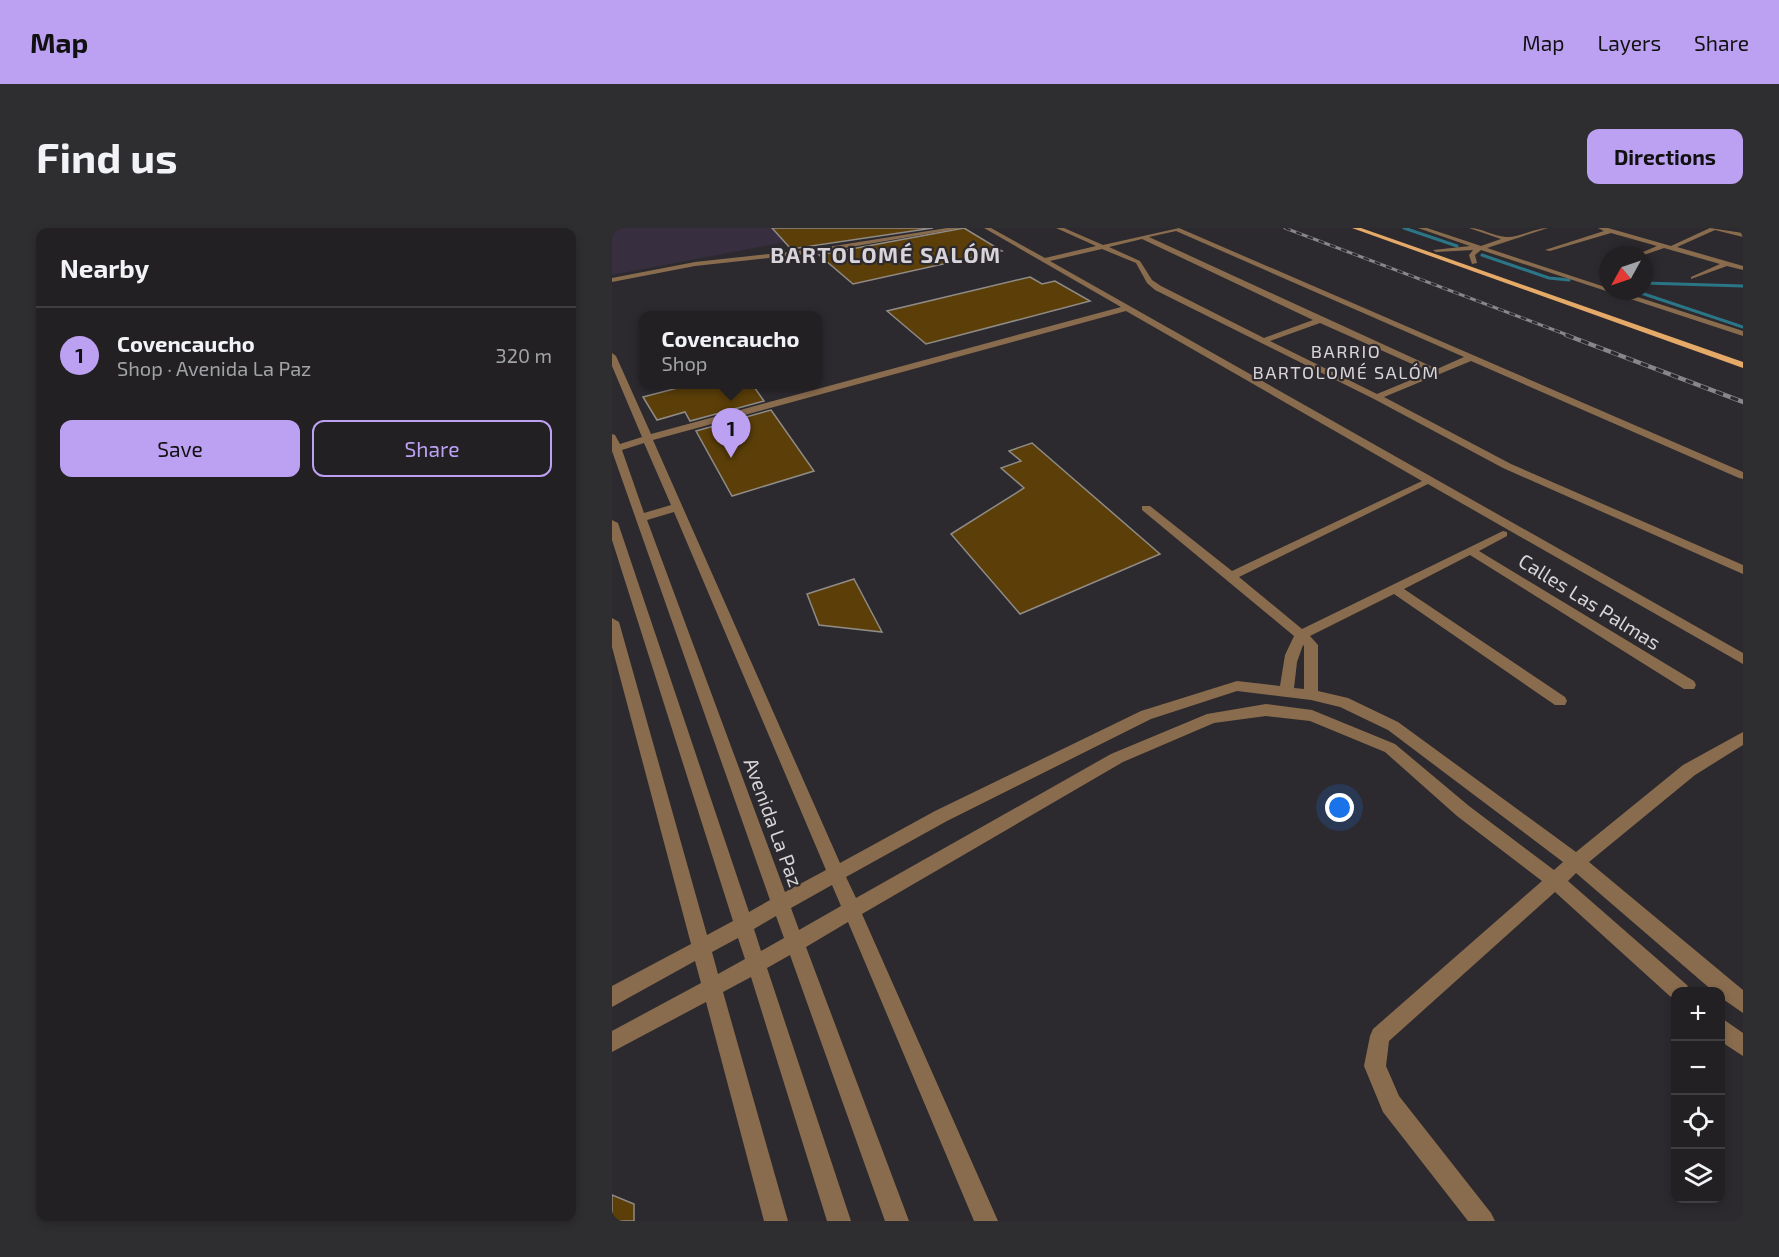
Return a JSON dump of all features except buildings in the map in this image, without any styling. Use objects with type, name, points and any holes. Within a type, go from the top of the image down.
[{"type":"main road","points":[[1355,228],[1743,365]]},
{"type":"main road","points":[[1374,228],[1743,356]]},
{"type":"street","points":[[612,280],[695,264],[816,251],[959,228]]},
{"type":"street","points":[[987,228],[1743,659]]},
{"type":"street","points":[[1059,228],[1138,262],[1143,266],[1146,279],[1158,288],[1377,397],[1507,466],[1743,570]]},
{"type":"street","points":[[1420,228],[1599,286]]},
{"type":"street","points":[[1472,228],[1483,229],[1506,239]]},
{"type":"street","points":[[1436,250],[1480,248],[1545,228]]},
{"type":"street","points":[[1601,228],[1735,265]]},
{"type":"street","points":[[1653,251],[1714,228],[1743,235]]},
{"type":"street","points":[[1043,261],[1101,245],[1175,229],[1743,476]]},
{"type":"street","points":[[1548,250],[1610,231]]},
{"type":"street","points":[[1143,237],[1437,372]]},
{"type":"street","points":[[1474,263],[1472,255],[1480,248]]},
{"type":"street","points":[[1693,278],[1743,262]]},
{"type":"street","points":[[1554,280],[1586,282]]},
{"type":"street","points":[[1640,300],[1743,334]]},
{"type":"street","points":[[614,443],[648,438],[1127,308]]},
{"type":"street","points":[[1262,341],[1320,320]]},
{"type":"street","points":[[612,356],[986,1221]]},
{"type":"street","points":[[1377,397],[1470,358]]},
{"type":"street","name":"Avenida La Paz","points":[[614,443],[897,1221]]},
{"type":"street","points":[[1231,576],[1423,484]]},
{"type":"street","points":[[640,518],[678,507]]},
{"type":"street","points":[[1146,508],[1231,576],[1311,645],[1311,695]]},
{"type":"street","points":[[612,523],[839,1221]]},
{"type":"street","points":[[1287,692],[1289,666],[1295,645],[1301,635],[1503,534]]},
{"type":"street","name":"Calles Las Palmas","points":[[1470,550],[1689,685]]},
{"type":"street","points":[[1396,589],[1560,702]]},
{"type":"street","points":[[612,622],[776,1221]]},
{"type":"street","points":[[612,997],[744,927],[941,816],[1146,715],[1237,686],[1311,695],[1343,702],[1393,726],[1576,862],[1743,1003]]},
{"type":"street","points":[[612,1042],[794,943],[1118,758],[1212,718],[1266,710],[1312,716],[1390,748],[1463,811],[1554,880],[1674,987]]},
{"type":"street","points":[[1483,1221],[1391,1104],[1375,1066],[1380,1036],[1576,862],[1689,770],[1742,740]]},
{"type":"street","points":[[1725,1031],[1743,1046]]},
{"type":"shaded area","points":[[612,228],[772,228],[785,242],[612,275]]},
{"type":"waterway","points":[[1404,228],[1457,246]]},
{"type":"waterway","points":[[1482,255],[1549,278],[1569,280]]},
{"type":"waterway","points":[[1653,283],[1743,286]]},
{"type":"waterway","points":[[1653,297],[1743,327]]},
{"type":"railway","points":[[1285,228],[1570,336]]},
{"type":"railway","points":[[1566,335],[1743,402]]},
{"type":"place","name":"Covencaucho","points":[[731,458]]},
{"type":"district","name":"BARTOLOMÉ SALÓM","points":[[886,254]]},
{"type":"district","name":"BARRIO BARTOLOMÉ SALÓM","points":[[1346,361]]}]
